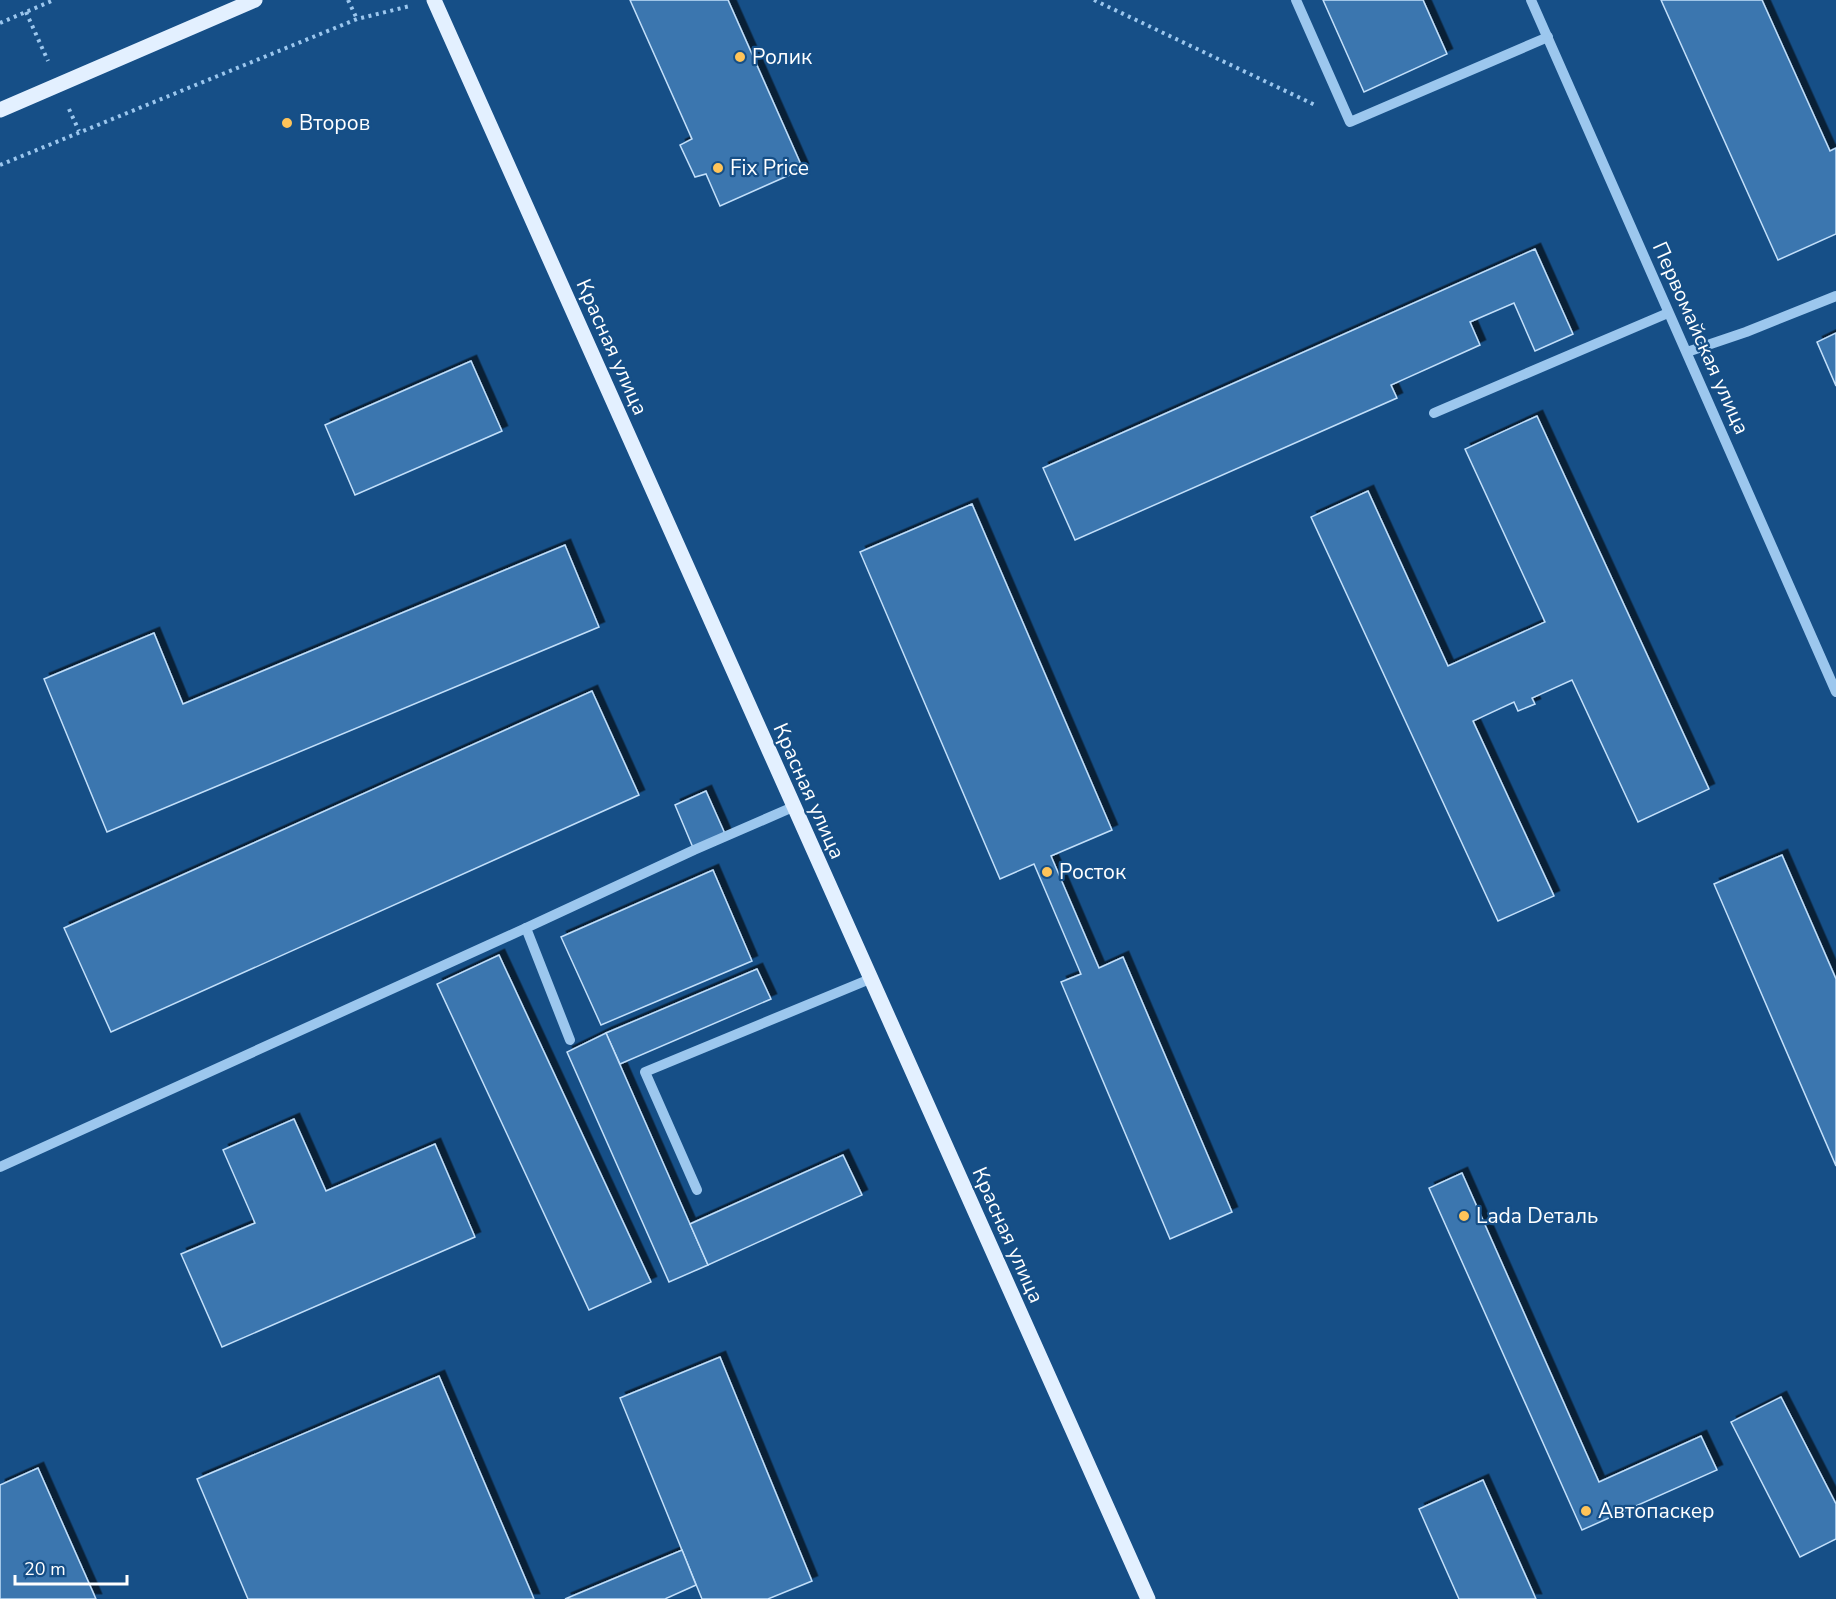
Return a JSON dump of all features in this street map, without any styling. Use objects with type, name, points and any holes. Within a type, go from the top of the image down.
[{"type":"main road","points":[[0,110],[255,0]]},
{"type":"main road","name":"Красная улица","points":[[434,0],[1148,1599]]},
{"type":"street","points":[[1296,0],[1350,122],[1548,37]]},
{"type":"street","name":"Первомайская улица","points":[[1532,0],[1836,692]]},
{"type":"street","points":[[1687,352],[1746,332],[1836,296]]},
{"type":"street","points":[[1434,413],[1668,313]]},
{"type":"street","points":[[0,1167],[793,807]]},
{"type":"street","points":[[526,928],[570,1040]]},
{"type":"street","points":[[697,1190],[645,1072],[870,979]]},
{"type":"path","points":[[0,23],[54,0]]},
{"type":"path","points":[[348,0],[357,20]]},
{"type":"path","points":[[0,165],[357,20],[434,0]]},
{"type":"path","points":[[1094,0],[1350,122]]},
{"type":"building","points":[[630,0],[728,0],[803,169],[720,206],[706,174],[695,177],[680,145],[692,139]]},
{"type":"building","points":[[1323,0],[1423,0],[1447,54],[1364,92]]},
{"type":"building","points":[[1661,0],[1762,0],[1830,151],[1836,148],[1836,234],[1778,260]]},
{"type":"building","points":[[1535,249],[1573,334],[1535,351],[1514,303],[1470,322],[1480,345],[1391,385],[1397,398],[1075,540],[1043,468]]},
{"type":"building","points":[[1836,333],[1836,386],[1817,342]]},
{"type":"building","points":[[471,361],[502,431],[355,495],[325,425]]},
{"type":"building","points":[[1537,416],[1709,789],[1638,822],[1572,680],[1532,698],[1535,704],[1518,711],[1514,702],[1473,721],[1554,896],[1498,921],[1311,517],[1368,491],[1448,666],[1545,622],[1465,449]]},
{"type":"building","name":"Росток","points":[[972,504],[1112,830],[1051,856],[1099,968],[1123,957],[1232,1212],[1170,1239],[1061,982],[1081,974],[1034,864],[1000,879],[860,552]]},
{"type":"building","points":[[565,545],[599,627],[107,832],[44,679],[154,633],[183,704]]},
{"type":"building","points":[[592,691],[639,795],[111,1032],[64,928]]},
{"type":"building","points":[[706,791],[726,836],[694,850],[675,805]]},
{"type":"building","points":[[1782,855],[1836,979],[1836,1166],[1714,884]]},
{"type":"building","points":[[713,870],[752,961],[601,1025],[561,937]]},
{"type":"building","points":[[499,955],[651,1282],[589,1310],[437,984]]},
{"type":"building","points":[[757,969],[771,999],[620,1064],[606,1033]]},
{"type":"building","points":[[606,1033],[708,1265],[669,1282],[567,1052]]},
{"type":"building","points":[[294,1119],[326,1191],[435,1144],[475,1237],[222,1347],[181,1254],[255,1223],[223,1150]]},
{"type":"building","points":[[843,1155],[862,1195],[708,1265],[690,1224]]},
{"type":"building","points":[[1462,1173],[1599,1482],[1701,1436],[1717,1470],[1582,1530],[1429,1188]]},
{"type":"building","points":[[720,1357],[812,1581],[768,1599],[702,1599],[620,1398]]},
{"type":"building","points":[[439,1376],[534,1599],[248,1599],[197,1479]]},
{"type":"building","points":[[1781,1397],[1836,1504],[1836,1539],[1800,1557],[1731,1422]]},
{"type":"building","points":[[38,1468],[96,1599],[0,1599],[0,1485]]},
{"type":"building","points":[[1483,1480],[1536,1599],[1459,1599],[1419,1509]]},
{"type":"building","points":[[682,1550],[696,1585],[665,1599],[565,1599]]},
{"type":"place","name":"Ролик","points":[[740,57]]},
{"type":"place","name":"Второв","points":[[287,123]]},
{"type":"place","name":"Fix Price","points":[[718,168]]},
{"type":"place","name":"Росток","points":[[1047,872]]},
{"type":"place","name":"Lada Dеталь","points":[[1464,1216]]},
{"type":"place","name":"Автопаскер","points":[[1586,1511]]}]
